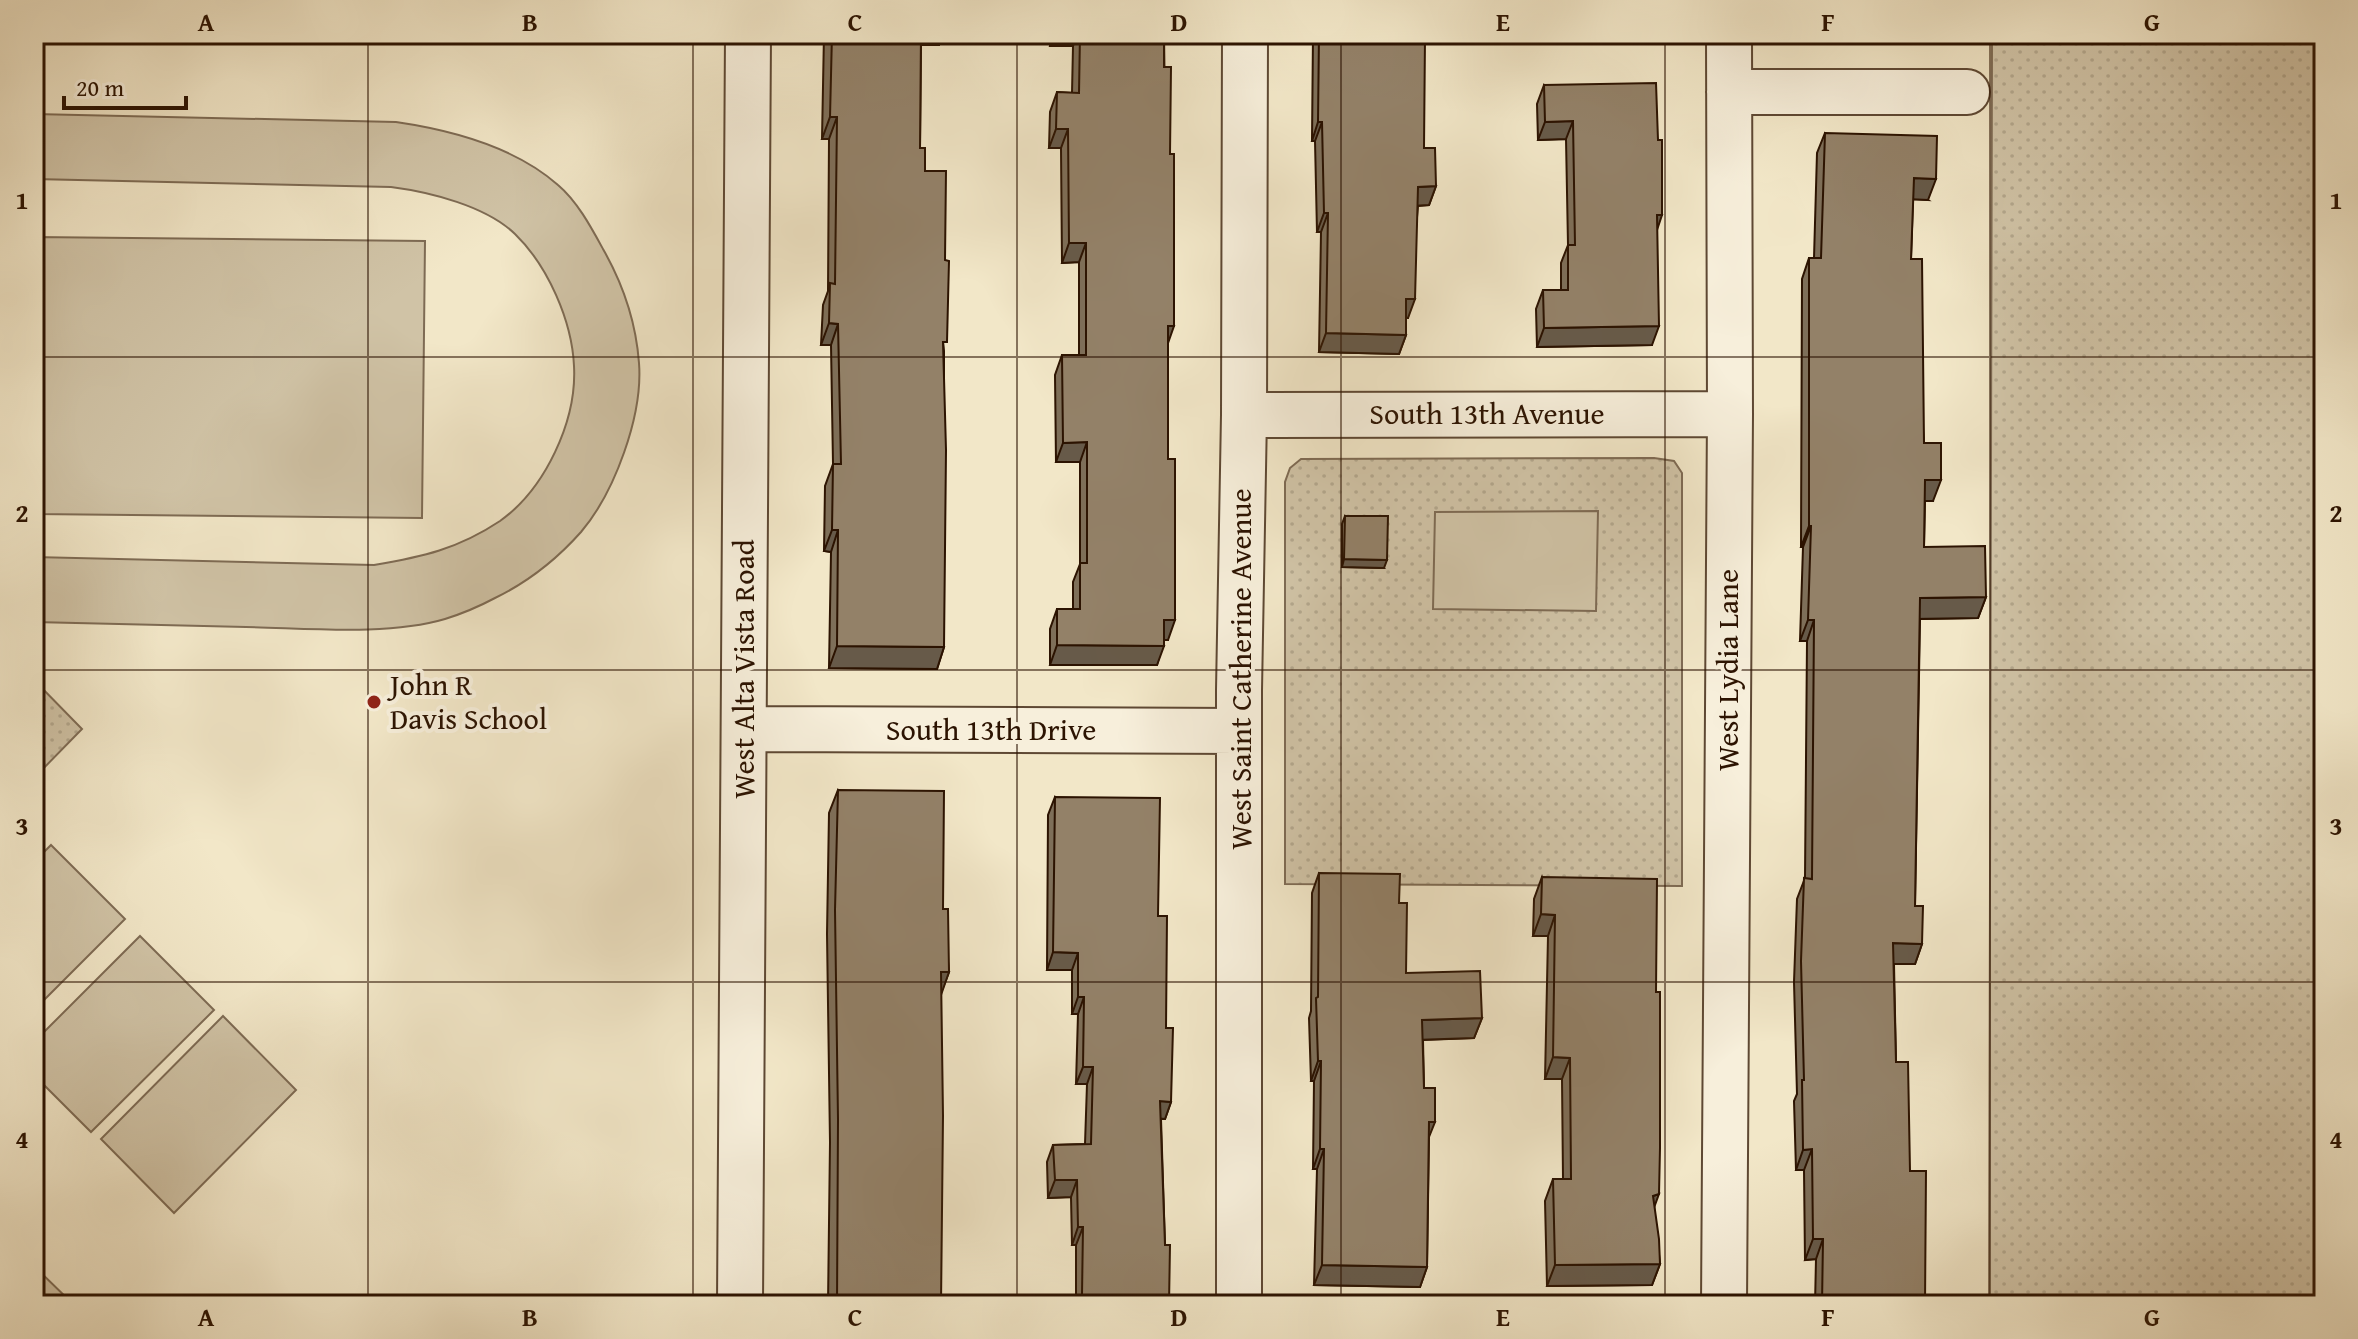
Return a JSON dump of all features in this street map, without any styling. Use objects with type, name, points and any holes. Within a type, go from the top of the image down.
[{"type":"street","name":"West Alta Vista Road","points":[[740,1305],[748,34]]},
{"type":"street","name":"West Saint Catherine Avenue","points":[[1239,1305],[1239,731],[1245,34]]},
{"type":"street","name":"West Lydia Lane","points":[[1724,1305],[1730,414],[1729,34]]},
{"type":"street","points":[[1729,92],[1967,92]]},
{"type":"street","name":"South 13th Avenue","points":[[1244,415],[1730,414]]},
{"type":"street","name":"South 13th Drive","points":[[744,729],[1239,731]]},
{"type":"shaded area","points":[[1992,34],[2324,34],[2324,1305],[1989,1305]]},
{"type":"shaded area","points":[[34,114],[396,122],[482,142],[541,172],[571,199],[610,262],[632,318],[639,363],[636,406],[624,452],[605,496],[581,532],[519,585],[470,610],[423,624],[347,630],[34,622],[34,557],[374,565],[424,555],[469,539],[500,521],[516,507],[544,472],[564,431],[574,387],[574,366],[563,313],[538,262],[503,224],[473,208],[440,197],[391,187],[34,179]]},
{"type":"shaded area","points":[[34,237],[425,241],[422,518],[34,514]]},
{"type":"shaded area","points":[[1654,458],[1674,461],[1682,473],[1682,886],[1285,884],[1285,482],[1290,468],[1301,459]]},
{"type":"shaded area","points":[[1598,511],[1596,611],[1433,609],[1435,512]]},
{"type":"shaded area","points":[[34,680],[82,729],[34,778]]},
{"type":"shaded area","points":[[51,845],[125,919],[34,1010],[34,862]]},
{"type":"shaded area","points":[[140,936],[214,1010],[91,1132],[34,1075],[34,1042]]},
{"type":"shaded area","points":[[223,1016],[296,1090],[174,1213],[101,1139]]},
{"type":"shaded area","points":[[34,1266],[74,1305],[34,1305]]},
{"type":"building","points":[[832,34],[921,34],[920,148],[925,148],[925,171],[946,171],[945,260],[949,261],[947,342],[943,342],[946,450],[944,647],[837,646],[838,530],[832,530],[833,464],[841,464],[838,324],[829,323],[830,283],[835,284],[837,117],[830,117]]},
{"type":"building","points":[[1080,34],[1164,34],[1164,67],[1171,67],[1174,326],[1168,326],[1168,459],[1175,459],[1175,620],[1164,620],[1164,646],[1057,645],[1057,609],[1080,609],[1080,563],[1087,563],[1087,442],[1063,443],[1062,355],[1086,355],[1086,243],[1069,243],[1068,129],[1056,129],[1057,92],[1079,93]]},
{"type":"building","points":[[1319,34],[1422,34],[1425,37],[1424,148],[1435,148],[1436,186],[1418,187],[1415,299],[1406,299],[1406,335],[1326,333],[1328,213],[1324,213],[1322,122],[1318,122]]},
{"type":"building","points":[[1656,83],[1658,140],[1662,140],[1662,215],[1657,215],[1659,326],[1544,328],[1543,290],[1568,290],[1568,245],[1575,245],[1573,121],[1545,122],[1544,85]]},
{"type":"building","points":[[1825,133],[1937,136],[1936,179],[1914,178],[1911,259],[1922,259],[1924,443],[1941,443],[1941,480],[1925,480],[1924,547],[1985,546],[1986,597],[1920,598],[1915,906],[1923,906],[1922,944],[1893,943],[1896,1062],[1908,1062],[1910,1171],[1926,1171],[1925,1305],[1822,1305],[1823,1239],[1813,1239],[1812,1149],[1803,1150],[1801,961],[1804,878],[1812,879],[1814,620],[1808,620],[1811,526],[1809,258],[1821,258]]},
{"type":"building","points":[[1345,516],[1388,516],[1387,560],[1344,559]]},
{"type":"building","points":[[838,790],[944,791],[943,909],[948,909],[949,972],[941,972],[941,1305],[837,1305],[835,910]]},
{"type":"building","points":[[1055,797],[1160,798],[1158,916],[1167,916],[1166,1028],[1173,1028],[1171,1102],[1160,1101],[1165,1245],[1170,1245],[1169,1305],[1093,1305],[1093,1296],[1082,1295],[1083,1227],[1078,1227],[1077,1180],[1055,1180],[1053,1145],[1091,1144],[1093,1067],[1083,1067],[1084,997],[1078,997],[1078,953],[1053,952]]},
{"type":"building","points":[[1319,873],[1400,874],[1399,903],[1407,903],[1406,973],[1480,971],[1482,1018],[1422,1020],[1424,1088],[1435,1088],[1435,1122],[1429,1122],[1427,1267],[1322,1265],[1324,1149],[1320,1149],[1321,1061],[1318,1061],[1316,998]]},
{"type":"building","points":[[1542,877],[1657,879],[1660,1148],[1659,1194],[1653,1196],[1660,1264],[1555,1265],[1553,1179],[1571,1179],[1570,1058],[1553,1057],[1555,915],[1541,914]]},
{"type":"place","name":"John R Davis School","points":[[374,702]]}]
